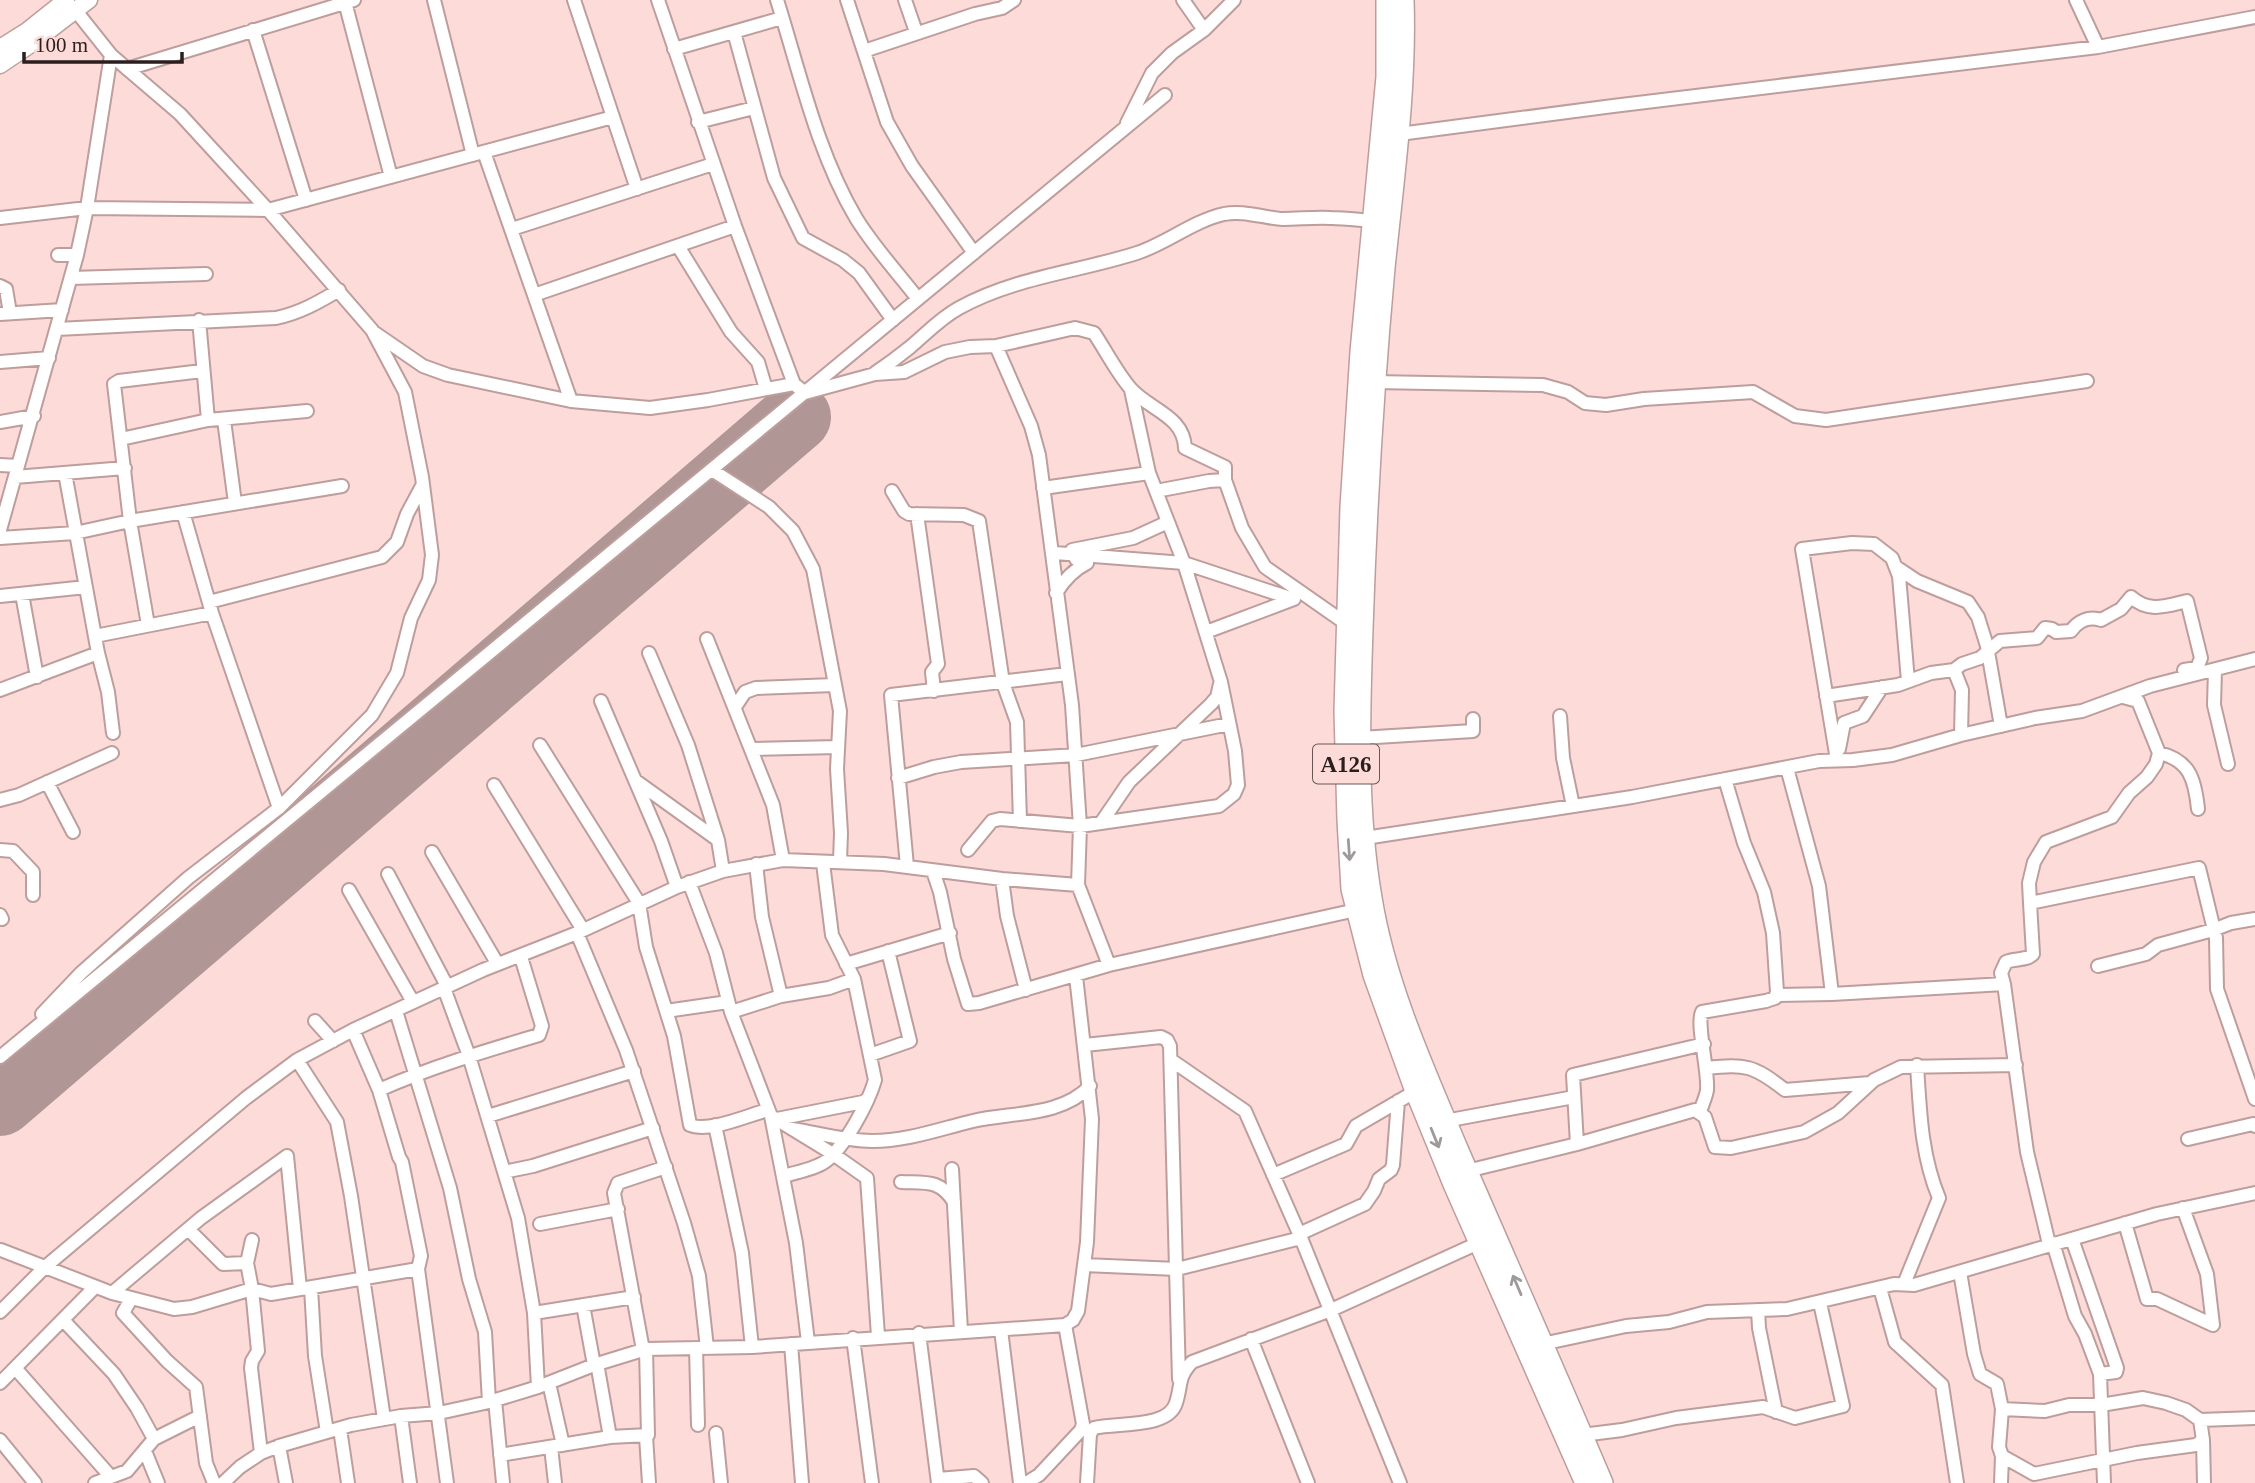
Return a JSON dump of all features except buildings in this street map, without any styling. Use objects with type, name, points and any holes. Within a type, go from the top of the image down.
[{"type":"highway","name":"A126","points":[[1387,0],[1389,135],[1367,496],[1360,738],[1371,899],[1387,967],[1445,1121],[1467,1171],[1487,1239],[1586,1483]]},
{"type":"highway","name":"A126","points":[[1403,0],[1403,55],[1373,221],[1353,452],[1345,711],[1352,889],[1407,1096],[1542,1344],[1602,1483]]},
{"type":"street","points":[[0,48],[71,6],[89,0]]},
{"type":"street","points":[[434,0],[479,153],[512,229],[570,401]]},
{"type":"street","points":[[574,0],[637,189]]},
{"type":"street","points":[[657,0],[735,226],[794,384],[805,393]]},
{"type":"street","points":[[777,0],[823,146],[847,201],[858,220],[918,299]]},
{"type":"street","points":[[847,0],[887,122],[912,166],[974,253]]},
{"type":"street","points":[[905,0],[916,32]]},
{"type":"street","points":[[864,51],[975,14],[1002,9],[1014,0]]},
{"type":"street","points":[[1183,0],[1204,30]]},
{"type":"street","points":[[1123,130],[1152,74],[1172,53],[1204,30],[1234,0]]},
{"type":"street","points":[[2076,0],[2098,47]]},
{"type":"street","points":[[127,69],[349,1],[391,177]]},
{"type":"street","points":[[4,1054],[81,973],[188,878],[279,808],[372,715],[397,673],[411,618],[429,580],[432,567],[422,486],[405,391],[372,330],[340,290],[180,114],[111,55],[71,6]]},
{"type":"street","points":[[0,65],[71,6]]},
{"type":"street","points":[[1389,135],[2098,47],[2255,17]]},
{"type":"street","points":[[674,49],[782,18]]},
{"type":"street","points":[[253,30],[306,200]]},
{"type":"street","points":[[734,32],[774,178],[803,238],[836,256],[859,273],[893,320]]},
{"type":"street","points":[[0,529],[34,416],[77,255],[111,55]]},
{"type":"street","points":[[4,1054],[1165,95]]},
{"type":"street","points":[[698,122],[754,108]]},
{"type":"street","points":[[0,218],[87,208],[268,210],[613,117]]},
{"type":"street","points":[[512,229],[713,164]]},
{"type":"street","points":[[875,374],[936,323],[972,302],[1045,275],[1136,254],[1223,214],[1236,212],[1281,219],[1373,221]]},
{"type":"street","points":[[534,295],[735,226]]},
{"type":"street","points":[[678,246],[731,332],[758,362],[766,389]]},
{"type":"street","points":[[58,255],[77,255]]},
{"type":"street","points":[[71,278],[206,274]]},
{"type":"street","points":[[0,286],[6,289],[5,313],[62,310]]},
{"type":"street","points":[[57,329],[276,318],[295,314],[340,290]]},
{"type":"street","points":[[199,320],[208,420]]},
{"type":"street","points":[[805,393],[875,374],[904,372],[945,352],[996,346],[1075,328],[1094,333],[1132,390],[1178,426],[1185,439],[1185,448],[1225,467],[1225,480],[1242,528],[1256,555],[1265,567],[1298,597]]},
{"type":"street","points":[[372,330],[423,366],[448,375],[570,401],[650,408],[794,384]]},
{"type":"street","points":[[996,346],[1031,426],[1039,455],[1076,755],[1080,826],[1078,885],[1109,965]]},
{"type":"street","points":[[0,362],[49,358]]},
{"type":"street","points":[[148,625],[130,521],[114,384],[119,381],[202,371]]},
{"type":"street","points":[[1374,382],[1543,385],[1568,392],[1585,403],[1606,405],[1644,399],[1753,393],[1795,416],[1826,421],[2087,381]]},
{"type":"street","points":[[968,850],[992,821],[1080,826],[1219,806],[1234,794],[1238,785],[1235,751],[1221,682],[1184,563],[1149,472],[1132,390]]},
{"type":"street","points":[[121,439],[208,420],[307,411]]},
{"type":"street","points":[[0,422],[34,416]]},
{"type":"street","points":[[224,420],[235,503]]},
{"type":"street","points":[[0,466],[17,472],[65,473],[125,468]]},
{"type":"street","points":[[712,470],[769,507],[800,542],[813,569],[840,711],[837,769],[840,861]]},
{"type":"street","points":[[1043,488],[1149,472]]},
{"type":"street","points":[[65,473],[98,653],[108,692],[113,733]]},
{"type":"street","points":[[1156,491],[1225,480]]},
{"type":"street","points":[[0,538],[75,533],[130,521],[342,486]]},
{"type":"street","points":[[95,636],[148,625],[382,558],[397,542],[407,514],[422,486]]},
{"type":"street","points":[[892,491],[904,511],[909,514],[964,514],[979,521],[1003,683],[1017,722],[1020,821]]},
{"type":"street","points":[[183,512],[210,608],[279,808]]},
{"type":"street","points":[[917,514],[938,664],[932,672],[934,691]]},
{"type":"street","points":[[1053,554],[1133,538],[1168,522]]},
{"type":"street","points":[[1838,760],[1802,549],[1852,543],[1874,544],[1892,558],[1899,576],[1908,681]]},
{"type":"street","points":[[1053,554],[1184,563],[1298,597],[1348,625]]},
{"type":"street","points":[[1053,554],[1087,563],[1077,568],[1056,593]]},
{"type":"street","points":[[1896,567],[1917,581],[1968,602],[1978,617],[1988,651],[2001,726]]},
{"type":"street","points":[[0,596],[86,587]]},
{"type":"street","points":[[22,594],[37,677]]},
{"type":"street","points":[[1206,632],[1298,597]]},
{"type":"street","points":[[1826,696],[1882,687],[1931,673],[1954,670],[1980,658],[2000,641],[2036,638],[2045,628],[2056,632],[2071,631],[2079,622],[2093,617],[2101,620],[2121,608],[2131,597],[2138,603],[2155,609],[2187,601],[2201,658],[2197,668],[2177,673],[2176,680]]},
{"type":"street","points":[[707,639],[774,805],[783,860]]},
{"type":"street","points":[[0,690],[98,653]]},
{"type":"street","points":[[649,653],[688,745],[718,840],[723,871]]},
{"type":"street","points":[[1365,838],[1573,806],[1787,768],[1892,755],[1961,735],[2082,711],[2150,686],[2255,659]]},
{"type":"street","points":[[1954,670],[1962,690],[1961,735]]},
{"type":"street","points":[[2215,670],[2214,705],[2228,764]]},
{"type":"street","points":[[907,866],[891,695],[1067,674]]},
{"type":"street","points":[[1101,823],[1129,782],[1217,697],[1221,682]]},
{"type":"street","points":[[734,707],[746,692],[756,688],[834,685]]},
{"type":"street","points":[[1838,760],[1844,723],[1863,716],[1882,687]]},
{"type":"street","points":[[2104,1483],[2101,1461],[2100,1374],[2075,1316],[2051,1244],[2027,1152],[2001,974],[2006,962],[2029,958],[2033,954],[2029,883],[2034,862],[2046,842],[2082,831],[2112,817],[2129,793],[2147,777],[2156,764],[2159,753],[2138,701],[2123,697]]},
{"type":"street","points":[[601,701],[716,953],[730,1007],[772,1115],[796,1243],[808,1342]]},
{"type":"street","points":[[1560,716],[1563,758],[1573,806]]},
{"type":"street","points":[[1360,738],[1473,731],[1473,719]]},
{"type":"street","points":[[898,778],[961,762],[1076,755],[1229,724]]},
{"type":"street","points":[[540,745],[639,903],[646,947],[674,1036],[691,1125],[715,1125],[863,1102],[868,1098]]},
{"type":"street","points":[[751,749],[838,747]]},
{"type":"street","points":[[0,800],[112,753]]},
{"type":"street","points":[[2159,753],[2175,756],[2189,772],[2198,809]]},
{"type":"street","points":[[1787,768],[1819,886],[1832,994]]},
{"type":"street","points":[[1724,779],[1744,843],[1764,892],[1776,959],[1776,995]]},
{"type":"street","points":[[636,780],[718,840]]},
{"type":"street","points":[[47,782],[73,832]]},
{"type":"street","points":[[494,785],[580,932],[634,1071],[666,1167],[699,1276],[701,1348],[698,1424]]},
{"type":"street","points":[[0,850],[13,851],[33,872],[33,895]]},
{"type":"street","points":[[432,852],[497,963]]},
{"type":"street","points":[[0,1312],[44,1267],[246,1098],[297,1060],[353,1030],[497,963],[521,957],[580,932],[683,884],[723,871],[783,860],[907,866],[1078,885]]},
{"type":"street","points":[[784,1176],[824,1163],[833,1154],[846,1138],[875,1080],[854,979],[832,935],[823,863]]},
{"type":"street","points":[[756,864],[762,917],[781,996]]},
{"type":"street","points":[[2030,903],[2199,868],[2216,939],[2217,989],[2255,1099]]},
{"type":"street","points":[[933,871],[968,1004],[1109,965],[1356,910]]},
{"type":"street","points":[[388,874],[445,987],[488,1116],[518,1218],[544,1385],[557,1446],[555,1483]]},
{"type":"street","points":[[1002,878],[1007,916],[1026,990]]},
{"type":"street","points":[[349,890],[413,1002]]},
{"type":"street","points":[[2098,966],[2131,959],[2146,954],[2158,945],[2231,923],[2255,919]]},
{"type":"street","points":[[846,964],[950,933]]},
{"type":"street","points":[[870,1055],[910,1041],[888,951]]},
{"type":"street","points":[[379,1090],[415,1074],[539,1035],[542,1031],[521,957]]},
{"type":"street","points":[[223,1483],[240,1467],[279,1446],[384,1419],[439,1413],[492,1401],[544,1385],[596,1364],[645,1350],[752,1347],[919,1333],[1065,1325],[1073,1320],[1078,1311],[1084,1265],[1092,1119],[1076,976]]},
{"type":"street","points":[[666,1011],[730,1007],[821,990],[854,979]]},
{"type":"street","points":[[1700,1112],[1707,1092],[1704,1044],[1699,1018],[1702,1012],[1766,1001],[1776,995],[2004,984]]},
{"type":"street","points":[[396,1011],[450,1188],[469,1279],[485,1332],[503,1483]]},
{"type":"street","points":[[315,1021],[333,1041]]},
{"type":"street","points":[[353,1030],[379,1090],[402,1162],[421,1256],[418,1269],[447,1483]]},
{"type":"street","points":[[1085,1045],[1161,1037],[1167,1040],[1170,1046],[1179,1380],[1176,1404],[1170,1413],[1155,1421],[1094,1428],[1090,1434],[1087,1483]]},
{"type":"street","points":[[1577,1144],[1573,1075],[1704,1044]]},
{"type":"street","points":[[297,1060],[337,1122],[351,1196],[384,1419]]},
{"type":"street","points":[[1171,1060],[1245,1111],[1331,1310],[1400,1483]]},
{"type":"street","points":[[1706,1068],[1739,1065],[1761,1071],[1785,1090],[1870,1083]]},
{"type":"street","points":[[1904,1284],[1939,1198],[1929,1175],[1921,1133],[1917,1065]]},
{"type":"street","points":[[1467,1171],[1577,1144],[1695,1110],[1705,1117],[1715,1147],[1731,1148],[1804,1132],[1839,1113],[1870,1083],[1901,1067],[2016,1065]]},
{"type":"street","points":[[488,1116],[634,1071]]},
{"type":"street","points":[[792,1129],[869,1142],[902,1141],[976,1120],[1018,1116],[1047,1108],[1079,1097],[1090,1086]]},
{"type":"street","points":[[1273,1175],[1346,1144],[1356,1126],[1407,1096]]},
{"type":"street","points":[[1084,1265],[1177,1269],[1300,1236],[1365,1204],[1379,1179],[1394,1165],[1407,1096]]},
{"type":"street","points":[[1445,1121],[1574,1097]]},
{"type":"street","points":[[772,1115],[862,1173],[869,1184],[878,1336]]},
{"type":"street","points":[[2188,1139],[2229,1128],[2253,1124],[2255,1126]]},
{"type":"street","points":[[715,1125],[742,1253],[752,1347]]},
{"type":"street","points":[[504,1172],[653,1128]]},
{"type":"street","points":[[112,1293],[188,1229],[267,1168],[287,1156],[327,1433]]},
{"type":"street","points":[[500,1455],[610,1437],[646,1436],[650,1432],[645,1350],[614,1193],[618,1183],[666,1167]]},
{"type":"street","points":[[952,1169],[961,1331]]},
{"type":"street","points":[[901,1182],[937,1184],[949,1193],[954,1202]]},
{"type":"street","points":[[1542,1344],[1626,1326],[1669,1322],[1707,1312],[1787,1309],[1894,1284],[1914,1285],[2125,1223],[2255,1193]]},
{"type":"street","points":[[2125,1223],[2147,1299],[2157,1299],[2213,1325],[2207,1274],[2183,1208]]},
{"type":"street","points":[[540,1224],[618,1209]]},
{"type":"street","points":[[188,1229],[223,1264],[247,1263]]},
{"type":"street","points":[[1179,1380],[1192,1362],[1331,1310],[1487,1239]]},
{"type":"street","points":[[2072,1239],[2117,1368],[2116,1372],[2100,1374]]},
{"type":"street","points":[[252,1240],[247,1263],[253,1289],[258,1351],[250,1368],[261,1454]]},
{"type":"street","points":[[1,1250],[112,1293],[174,1309],[192,1307],[253,1289],[271,1294],[418,1269]]},
{"type":"street","points":[[1960,1272],[1980,1374],[1997,1384],[2002,1409],[1999,1447],[2002,1456],[2001,1483]]},
{"type":"street","points":[[0,1383],[95,1287]]},
{"type":"street","points":[[1880,1288],[1895,1342],[1942,1385],[1957,1483]]},
{"type":"street","points":[[534,1313],[634,1297]]},
{"type":"street","points":[[131,1298],[123,1313],[167,1362],[196,1387],[206,1464],[214,1483]]},
{"type":"street","points":[[1582,1435],[1622,1430],[1676,1418],[1763,1407],[1795,1418],[1843,1406],[1820,1303]]},
{"type":"street","points":[[583,1305],[610,1437]]},
{"type":"street","points":[[1758,1310],[1759,1328],[1776,1412]]},
{"type":"street","points":[[63,1320],[114,1374],[154,1439]]},
{"type":"street","points":[[1026,1483],[1039,1475],[1081,1430],[1083,1424],[1065,1325]]},
{"type":"street","points":[[1001,1330],[1020,1483]]},
{"type":"street","points":[[919,1333],[938,1481],[974,1476],[982,1483]]},
{"type":"street","points":[[853,1338],[872,1483]]},
{"type":"street","points":[[1251,1339],[1308,1483]]},
{"type":"street","points":[[791,1344],[802,1483]]},
{"type":"street","points":[[16,1369],[111,1477]]},
{"type":"street","points":[[2002,1409],[2045,1411],[2070,1405],[2101,1405],[2143,1398],[2186,1410],[2200,1420],[2255,1419]]},
{"type":"street","points":[[96,1483],[111,1477],[129,1477],[154,1439],[201,1416]]},
{"type":"street","points":[[401,1416],[410,1483]]},
{"type":"street","points":[[2200,1420],[2204,1483]]},
{"type":"street","points":[[340,1429],[348,1483]]},
{"type":"street","points":[[716,1433],[720,1483]]},
{"type":"street","points":[[646,1436],[649,1483]]},
{"type":"street","points":[[0,1440],[35,1483]]},
{"type":"street","points":[[2002,1456],[2034,1474],[2196,1445],[2203,1440]]},
{"type":"street","points":[[279,1446],[286,1483]]},
{"type":"street","points":[[145,1451],[158,1483]]},
{"type":"runway","points":[[0,1101],[796,417]]}]
